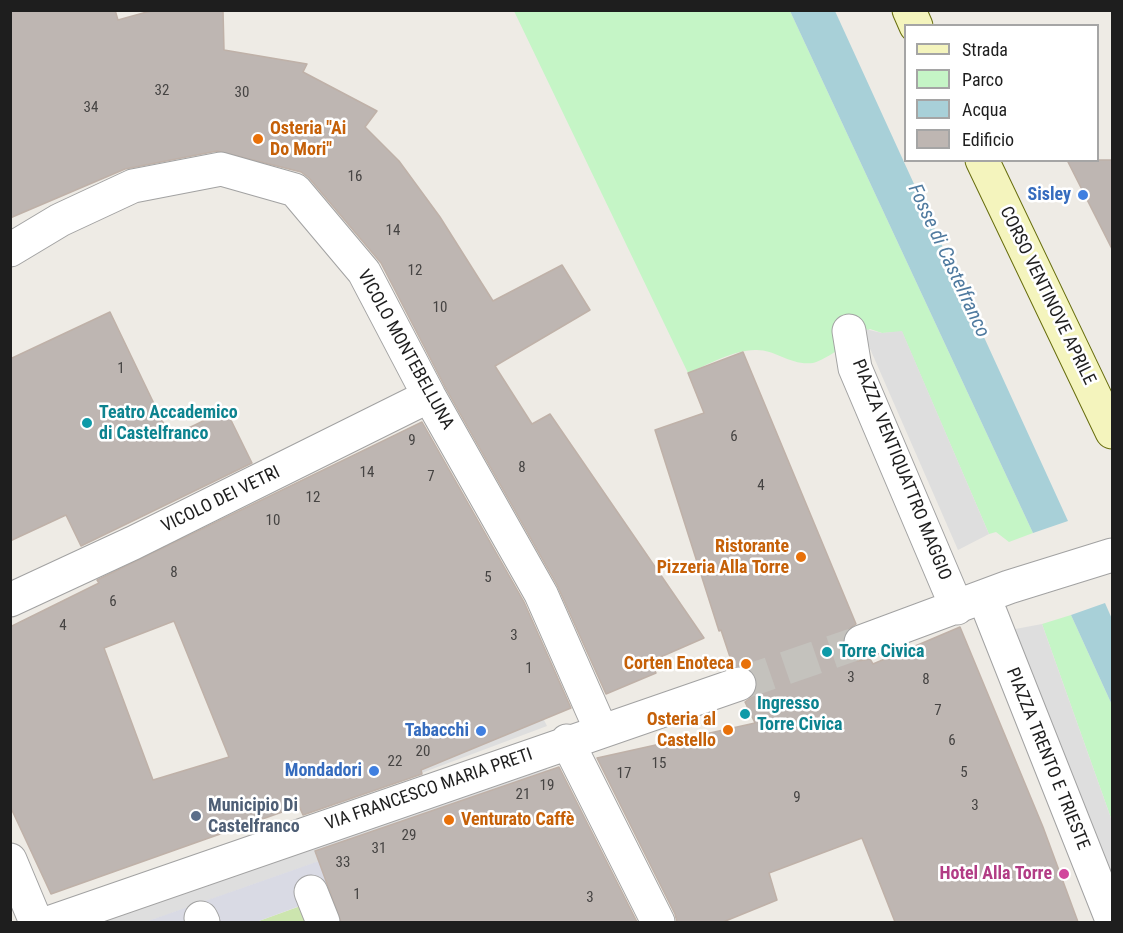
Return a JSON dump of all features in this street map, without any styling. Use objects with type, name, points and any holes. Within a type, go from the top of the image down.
[{"type":"street","points":[[909,10],[915,24]]},
{"type":"street","name":"CORSO VENTINOVE APRILE","points":[[983,162],[1113,432]]},
{"type":"street","name":"VICOLO MONTEBELLUNA","points":[[10,250],[60,220],[133,186],[221,169],[296,190],[364,272],[429,396],[541,594],[601,730]]},
{"type":"street","name":"PIAZZA VENTIQUATTRO MAGGIO","points":[[849,331],[855,368],[983,598]]},
{"type":"street","name":"VICOLO DEI VETRI","points":[[10,600],[133,543],[429,396]]},
{"type":"street","points":[[861,642],[1101,558]]},
{"type":"street","name":"PIAZZA TRENTO E TRIESTE","points":[[983,598],[1113,920]]},
{"type":"street","name":"VIA FRANCESCO MARIA PRETI","points":[[51,922],[567,741],[739,684]]},
{"type":"street","points":[[567,741],[658,922]]},
{"type":"street","points":[[10,860],[36,922]]},
{"type":"street","points":[[311,892],[323,922]]},
{"type":"green space","points":[[514,11],[790,11],[1033,533],[1009,542],[996,532],[989,534],[902,332],[882,333],[870,329],[813,363],[797,362],[762,350],[755,350],[729,355],[688,373]]},
{"type":"green space","points":[[1071,615],[1112,705],[1112,821],[1042,624]]},
{"type":"green space","points":[[309,903],[317,922],[256,922]]},
{"type":"shaded area","points":[[861,328],[882,333],[902,331],[989,534],[958,550]]},
{"type":"shaded area","points":[[1042,624],[1112,821],[1112,895],[1010,630]]},
{"type":"shaded area","points":[[542,716],[547,726],[339,804],[335,792]]},
{"type":"shaded area","points":[[546,768],[551,780],[146,922],[98,922]]},
{"type":"shaded area","points":[[319,861],[341,922],[317,922],[308,903],[256,922],[145,922]]},
{"type":"water","name":"Fosse di Castelfranco","points":[[790,11],[835,11],[1068,521],[1033,533]]},
{"type":"water","points":[[1105,603],[1112,619],[1112,705],[1071,615]]},
{"type":"building","points":[[10,10],[115,10],[118,20],[154,10],[223,10],[224,50],[307,64],[303,72],[377,111],[365,127],[399,161],[440,217],[493,301],[562,265],[590,310],[495,366],[532,424],[550,414],[704,638],[649,662],[656,673],[606,694],[557,585],[445,387],[381,263],[309,178],[301,172],[217,151],[125,169],[10,218]]},
{"type":"building","points":[[1113,160],[1113,251],[1068,162]]},
{"type":"building","name":"Teatro Accademico di Castelfranco","points":[[110,312],[170,437],[226,410],[252,463],[81,546],[66,515],[10,541],[10,359]]},
{"type":"building","points":[[743,352],[856,624],[846,631],[842,639],[844,649],[850,657],[858,661],[870,659],[873,664],[960,627],[1043,827],[1078,922],[895,922],[862,838],[769,873],[777,900],[723,922],[677,922],[597,758],[755,723],[745,702],[753,696],[757,688],[757,678],[751,670],[742,666],[733,666],[721,630],[719,631],[655,430],[704,413],[688,373]]},
{"type":"building","points":[[422,422],[524,602],[571,708],[421,770],[422,774],[303,815],[299,806],[51,894],[10,806],[10,627],[99,583],[97,580]],"holes":[[[174,621],[229,757],[153,780],[104,648]]]},
{"type":"building","points":[[559,767],[637,922],[341,922],[315,851]]},
{"type":"tunnel","points":[[739,684],[861,642]]},
{"type":"place","name":"Osteria \"Ai Do Mori\"","points":[[258,139]]},
{"type":"place","name":"Sisley","points":[[1083,195]]},
{"type":"place","name":"Teatro Accademico di Castelfranco","points":[[87,423]]},
{"type":"place","name":"Ristorante Pizzeria Alla Torre","points":[[801,557]]},
{"type":"place","name":"Torre Civica","points":[[827,652]]},
{"type":"place","name":"Corten Enoteca","points":[[746,664]]},
{"type":"place","name":"Ingresso Torre Civica","points":[[745,714]]},
{"type":"place","name":"Osteria al Castello","points":[[728,730]]},
{"type":"place","name":"Tabacchi","points":[[481,731]]},
{"type":"place","name":"Mondadori","points":[[374,771]]},
{"type":"place","name":"Municipio Di Castelfranco","points":[[196,816]]},
{"type":"place","name":"Venturato Caffè","points":[[449,820]]},
{"type":"place","name":"Hotel Alla Torre","points":[[1064,874]]}]
